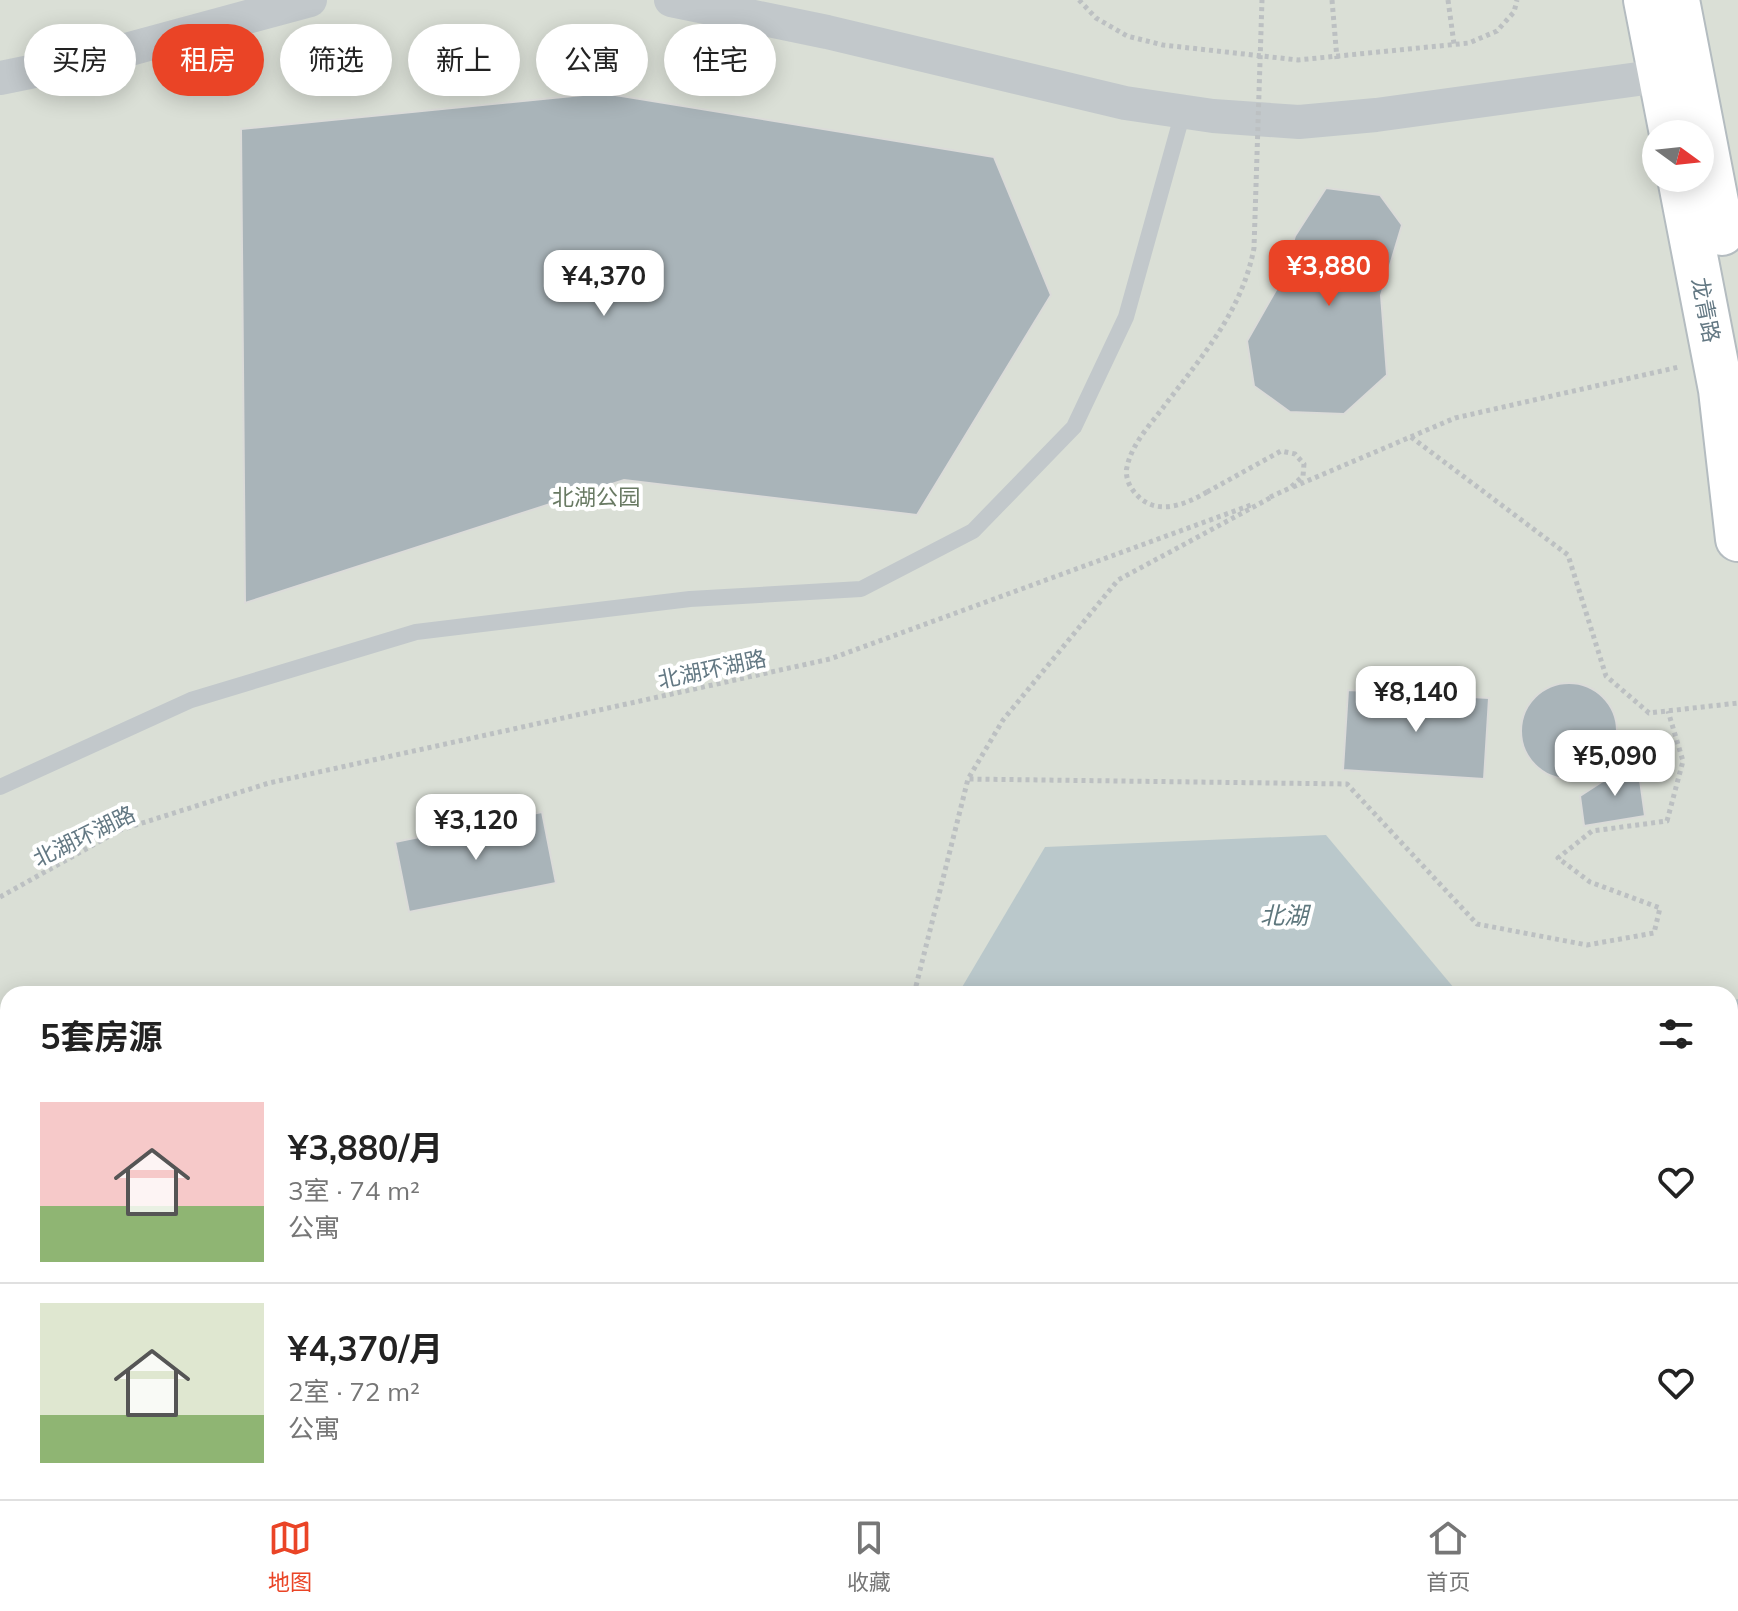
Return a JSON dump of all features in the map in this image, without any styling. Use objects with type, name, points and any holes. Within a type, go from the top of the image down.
[{"type":"street","points":[[0,78],[93,59],[310,0]]},
{"type":"street","points":[[671,0],[827,32],[1125,103],[1183,112],[1299,122],[1376,115],[1676,74]]},
{"type":"street","name":"龙青路","points":[[1646,0],[1676,74],[1738,314]]},
{"type":"street","name":"龙青路","points":[[1673,120],[1677,0]]},
{"type":"street","name":"龙青路","points":[[1683,192],[1716,360],[1738,539]]},
{"type":"lane","points":[[0,787],[191,700],[416,632],[690,599],[861,589],[973,531],[1074,427],[1126,317],[1183,112]]},
{"type":"path","points":[[1079,0],[1096,18],[1127,36],[1163,45],[1298,60],[1337,59],[1454,44],[1497,31],[1514,12],[1517,0]]},
{"type":"path","points":[[1262,0],[1254,248],[1249,274],[1229,321],[1138,441],[1126,469],[1130,486],[1140,500],[1159,508],[1184,505],[1281,451],[1295,454],[1304,464],[1303,476],[1290,488]]},
{"type":"path","points":[[1332,0],[1337,59]]},
{"type":"path","points":[[1448,0],[1454,44]]},
{"type":"path","name":"北湖环湖路","points":[[0,897],[120,830],[254,788],[830,659],[1270,498],[1455,418],[1716,360]]},
{"type":"path","points":[[1411,437],[1568,555],[1606,676],[1649,713],[1738,703]]},
{"type":"path","points":[[916,986],[968,779],[1003,720],[1118,580],[1270,498]]},
{"type":"path","points":[[968,779],[1347,784],[1477,924],[1587,945],[1654,933],[1660,908],[1590,882],[1558,858],[1592,831],[1667,821],[1683,761],[1668,711]]},
{"type":"green space","name":"北湖公园","points":[[0,0],[1738,0],[1738,986],[0,986]]},
{"type":"water","name":"北湖","points":[[1326,835],[1452,986],[963,986],[1045,847]]},
{"type":"building","points":[[573,96],[621,96],[994,157],[1051,295],[917,515],[624,480],[245,603],[241,129]]},
{"type":"building","points":[[1326,188],[1380,195],[1402,225],[1381,295],[1387,375],[1344,414],[1290,412],[1254,386],[1247,341],[1280,283],[1295,236]]},
{"type":"building","points":[[1569,683],[1587,687],[1603,697],[1613,713],[1617,731],[1613,749],[1603,765],[1587,775],[1569,779],[1551,775],[1535,765],[1525,749],[1521,731],[1525,713],[1535,697],[1551,687]]},
{"type":"building","points":[[1348,690],[1489,698],[1484,779],[1343,770]]},
{"type":"building","points":[[1637,759],[1645,816],[1584,826],[1580,796]]},
{"type":"building","points":[[542,812],[556,883],[409,912],[395,842]]}]
